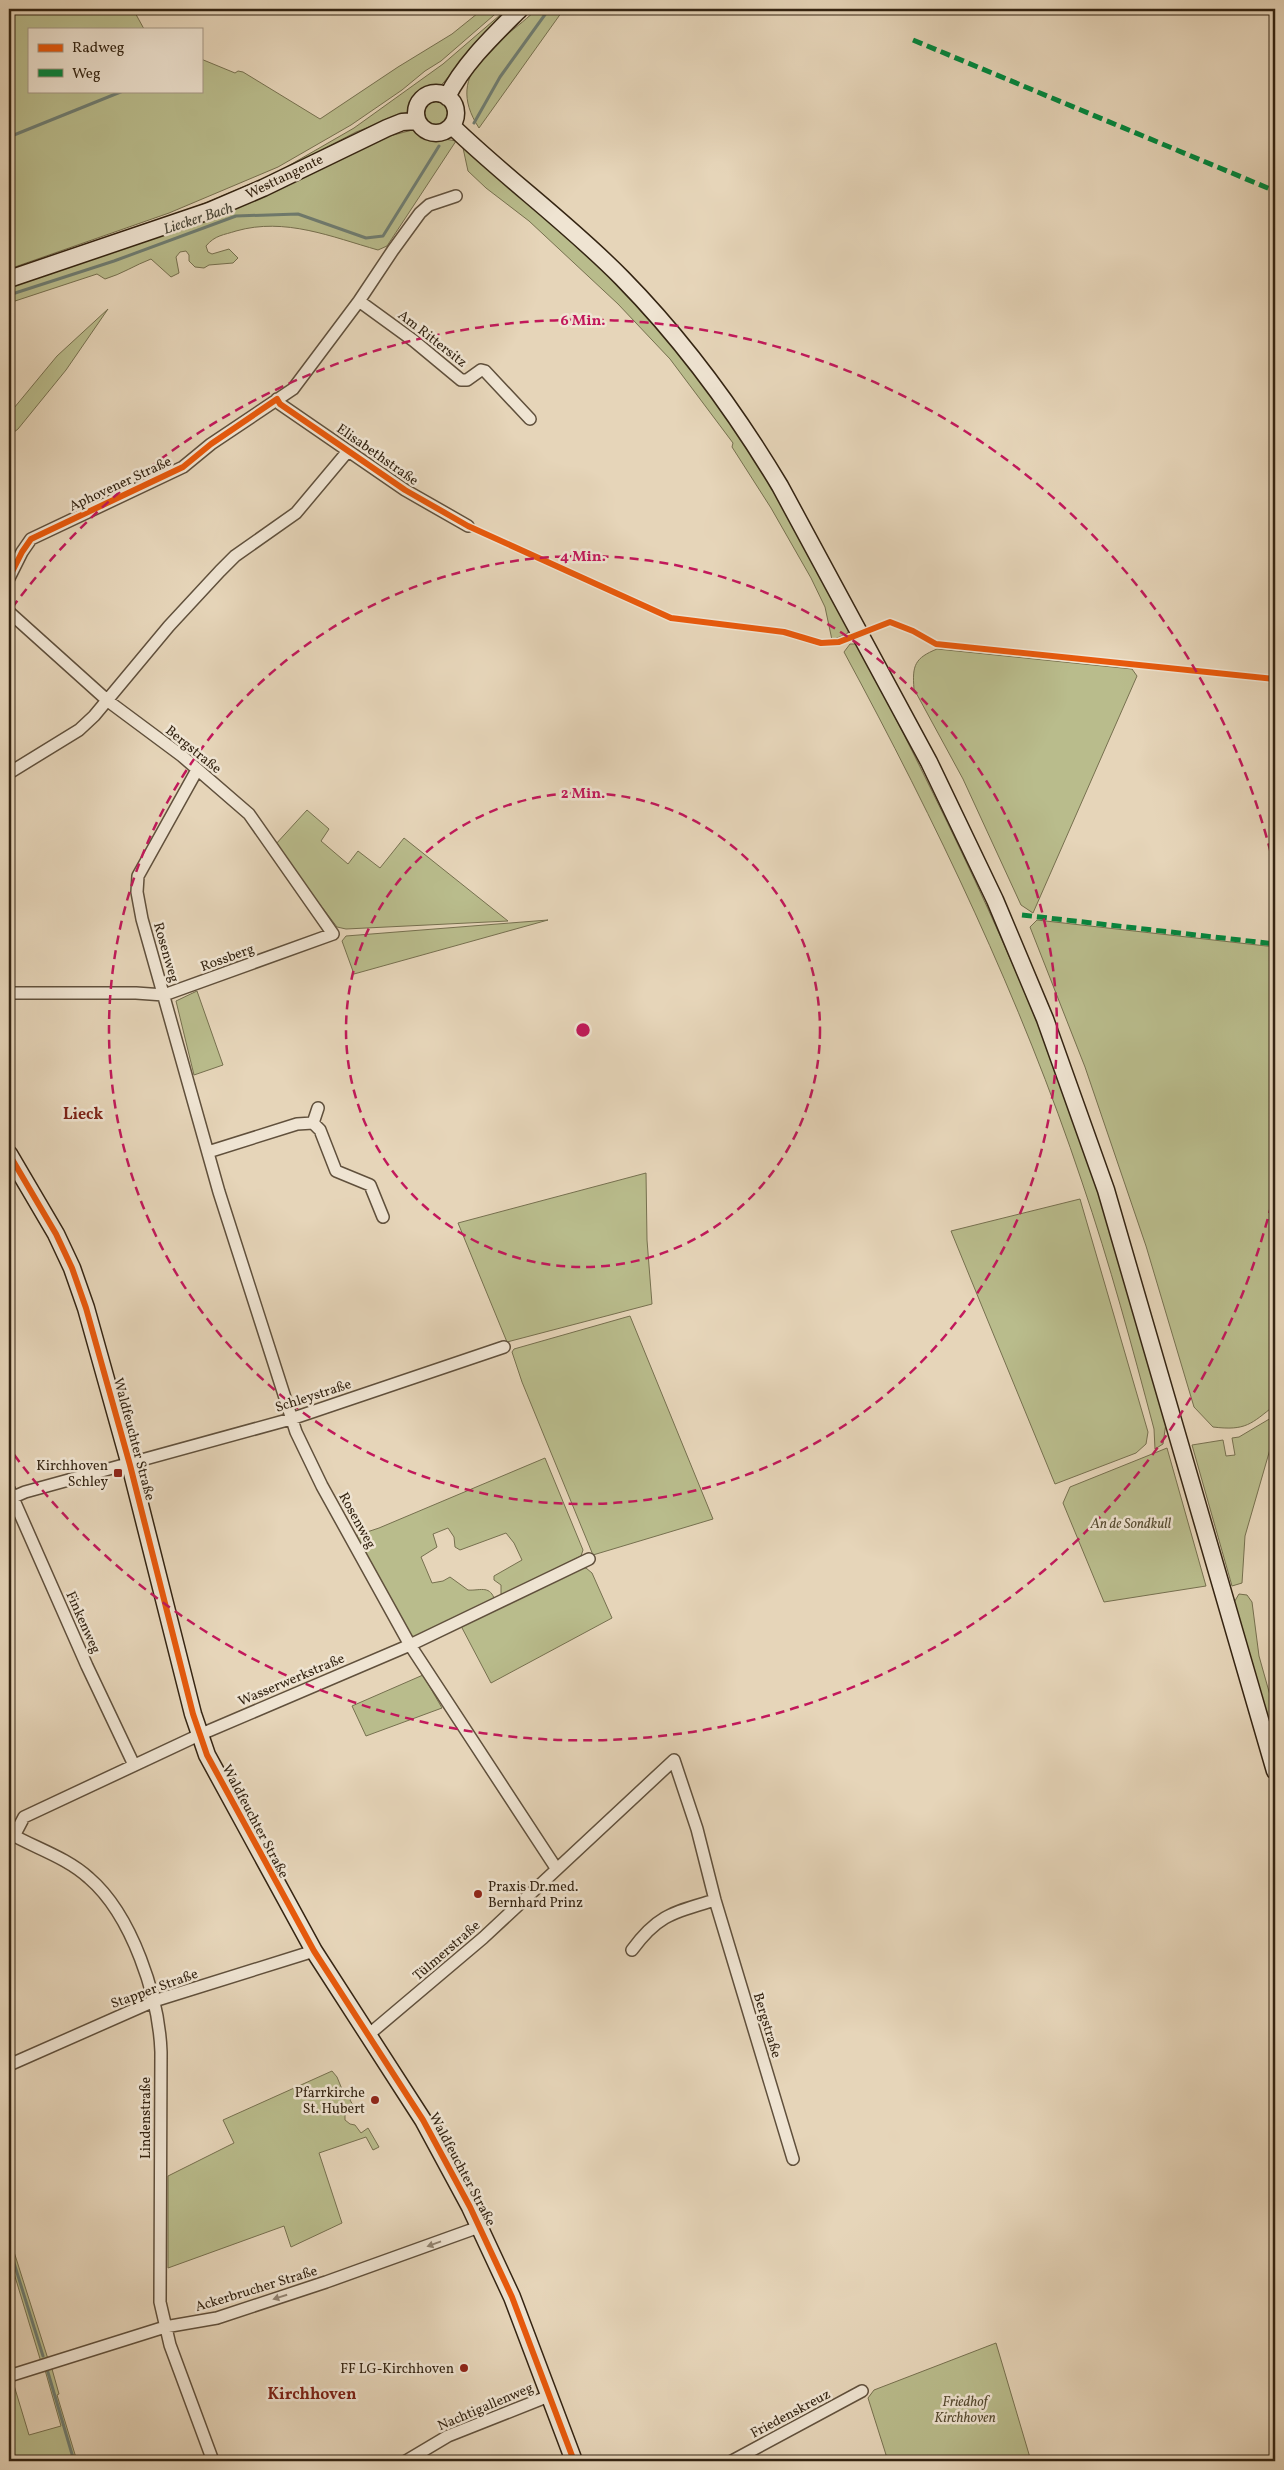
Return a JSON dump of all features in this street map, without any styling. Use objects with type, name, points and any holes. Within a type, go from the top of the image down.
[{"type":"main road","points":[[448,96],[454,82],[497,31],[520,9]]},
{"type":"main road","points":[[436,93],[448,96],[456,107],[456,120],[448,130],[436,134],[425,131],[417,121],[416,110],[425,96],[436,93]]},
{"type":"main road","name":"Westtangente","points":[[9,279],[209,211],[263,188],[387,128],[402,122],[417,121]]},
{"type":"main road","points":[[452,126],[541,203],[622,278],[706,374],[755,444],[780,486],[929,762],[995,900],[1034,992],[1106,1190],[1275,1771]]},
{"type":"main road","name":"Waldfeuchter Straße","points":[[9,1154],[56,1234],[72,1268],[86,1308],[130,1465],[199,1734],[207,1755],[257,1850],[314,1951],[367,2036],[424,2120],[479,2226],[515,2303],[574,2461]]},
{"type":"street","name":"Aphovener Straße","points":[[9,578],[31,539],[183,467],[211,444],[293,389],[359,301],[420,213],[429,205],[456,196]]},
{"type":"street","name":"Am Rittersitz","points":[[359,301],[414,341],[461,380],[467,380],[481,370],[485,372],[530,419]]},
{"type":"street","name":"Elisabethstraße","points":[[277,399],[280,404],[406,490],[468,526]]},
{"type":"street","name":"Elisabethstraße","points":[[9,773],[79,730],[108,701],[169,626],[230,561],[292,517],[309,500],[348,451]]},
{"type":"street","name":"Bergstraße","points":[[9,612],[108,701],[197,770],[249,814],[333,934]]},
{"type":"street","name":"Rosenweg","points":[[197,770],[138,876],[137,892],[142,919],[208,1152],[291,1419],[322,1486],[410,1645],[556,1868]]},
{"type":"street","name":"Rossberg","points":[[9,993],[136,993],[164,996],[333,934]]},
{"type":"street","points":[[313,1123],[318,1108]]},
{"type":"street","points":[[208,1152],[297,1124],[313,1123],[320,1130],[336,1171],[370,1185],[383,1217]]},
{"type":"street","name":"Schleystraße","points":[[10,1495],[130,1465],[291,1419],[504,1347]]},
{"type":"street","name":"Finkenweg","points":[[10,1495],[134,1765]]},
{"type":"street","name":"Wasserwerkstraße","points":[[12,1835],[24,1817],[199,1734],[410,1645],[589,1559]]},
{"type":"street","name":"Bergstraße","points":[[674,1760],[697,1829],[715,1900],[793,2159]]},
{"type":"street","name":"Tülmerstraße","points":[[367,2036],[455,1963],[674,1760]]},
{"type":"street","name":"Lindenstraße","points":[[12,1835],[70,1864],[89,1878],[106,1896],[119,1913],[128,1931],[154,2001],[159,2019],[161,2052],[159,2291],[165,2327],[213,2461]]},
{"type":"street","points":[[632,1950],[644,1934],[668,1914],[715,1900]]},
{"type":"street","name":"Stapper Straße","points":[[9,2065],[154,2001],[314,1951]]},
{"type":"street","name":"Ackerbrucher Straße","points":[[9,2376],[165,2327],[217,2318],[479,2226]]},
{"type":"street","name":"Friedenskreuz","points":[[732,2461],[862,2391]]},
{"type":"street","name":"Nachtigallenweg","points":[[406,2461],[448,2436],[550,2396]]},
{"type":"green space","points":[[9,9],[133,9],[143,28],[28,28],[28,92],[202,92],[202,59],[235,73],[238,71],[243,72],[320,119],[452,34],[483,9],[501,9],[441,61],[425,71],[402,90],[351,125],[278,167],[169,213],[9,269]]},
{"type":"green space","points":[[507,9],[510,9],[476,44],[444,82],[417,96],[408,112],[356,132],[241,192],[134,230],[208,202],[276,173],[354,128],[443,64]]},
{"type":"green space","points":[[537,9],[564,9],[479,128],[469,108],[467,90],[471,74],[480,60],[493,47]]},
{"type":"green space","points":[[436,99],[446,103],[450,113],[446,123],[436,127],[426,123],[422,113],[426,103]]},
{"type":"green space","points":[[416,129],[428,136],[456,141],[387,246],[378,250],[308,230],[272,226],[254,227],[220,236],[206,246],[208,252],[212,254],[229,249],[238,258],[233,263],[209,265],[204,268],[195,267],[189,261],[189,255],[186,251],[180,252],[176,257],[179,273],[171,277],[151,259],[105,279],[97,274],[9,303],[9,286],[386,137]]},
{"type":"green space","points":[[463,148],[567,235],[614,280],[658,328],[696,375],[759,463],[849,630],[847,634],[832,640],[825,607],[811,578],[771,508],[732,447],[733,443],[670,359],[618,304],[529,221],[486,188],[468,171]]},
{"type":"green space","points":[[108,309],[66,370],[18,429],[9,436],[9,414],[57,356]]},
{"type":"green space","points":[[850,644],[855,644],[861,650],[919,765],[1002,939],[1051,1058],[1099,1194],[1166,1423],[1163,1444],[1155,1449],[1154,1429],[1120,1305],[1092,1213],[1058,1114],[1032,1046],[975,912],[944,846],[844,652]]},
{"type":"green space","points":[[937,649],[1132,669],[1137,676],[1033,913],[1021,905],[963,779],[914,689],[916,663]]},
{"type":"green space","points":[[307,810],[329,829],[321,841],[348,864],[358,851],[380,868],[404,838],[508,921],[346,929],[337,927],[275,845]]},
{"type":"green space","points":[[548,920],[354,974],[342,941],[346,936]]},
{"type":"green space","points":[[1037,920],[1275,947],[1275,1405],[1247,1425],[1233,1428],[1213,1427],[1194,1407],[1146,1246],[1085,1067],[1030,927]]},
{"type":"green space","points":[[197,991],[223,1065],[194,1075],[176,1001]]},
{"type":"green space","points":[[646,1173],[647,1240],[652,1304],[507,1342],[458,1223]]},
{"type":"green space","points":[[1080,1199],[1148,1432],[1146,1444],[1136,1453],[1055,1484],[951,1231]]},
{"type":"green space","points":[[630,1316],[713,1519],[593,1555],[522,1382],[512,1352],[514,1349]]},
{"type":"green space","points":[[1271,1418],[1275,1421],[1275,1432],[1245,1536],[1242,1583],[1232,1586],[1192,1445],[1223,1440],[1226,1456],[1235,1455],[1232,1438],[1239,1437]]},
{"type":"green space","name":"An de Sondkull","points":[[1167,1448],[1206,1586],[1104,1602],[1063,1503],[1070,1487]]},
{"type":"green space","points":[[545,1458],[583,1550],[581,1556],[501,1594],[501,1585],[494,1580],[494,1576],[522,1560],[514,1543],[506,1533],[460,1550],[455,1547],[454,1537],[448,1528],[433,1534],[437,1547],[421,1557],[432,1583],[443,1581],[450,1577],[468,1590],[489,1591],[494,1598],[420,1637],[413,1637],[408,1633],[355,1536],[379,1528]]},
{"type":"green space","points":[[581,1568],[586,1568],[592,1573],[612,1618],[491,1683],[461,1626]]},
{"type":"green space","points":[[1239,1594],[1247,1595],[1252,1602],[1259,1656],[1275,1713],[1275,1747],[1233,1604]]},
{"type":"green space","points":[[423,1675],[442,1708],[366,1736],[352,1706]]},
{"type":"green space","points":[[332,2071],[337,2077],[344,2094],[353,2089],[356,2094],[350,2100],[353,2105],[345,2112],[345,2120],[355,2125],[361,2133],[368,2128],[379,2147],[373,2150],[366,2137],[319,2153],[342,2223],[291,2247],[284,2226],[168,2268],[168,2176],[234,2143],[223,2120]]},
{"type":"green space","points":[[9,2236],[48,2359],[41,2362],[9,2257]]},
{"type":"green space","name":"Friedhof Kirchhoven","points":[[996,2343],[1031,2461],[888,2461],[868,2398],[874,2390]]},
{"type":"green space","points":[[52,2369],[59,2394],[57,2395],[77,2461],[9,2461],[9,2383],[13,2382],[29,2435],[61,2426],[45,2370]]},
{"type":"waterway","name":"Liecker Bach","points":[[474,123],[500,77],[549,9]]},
{"type":"waterway","points":[[9,137],[121,92]]},
{"type":"waterway","name":"Liecker Bach","points":[[9,295],[114,261],[236,216],[298,214],[366,238],[383,236],[439,146]]},
{"type":"waterway","points":[[9,2247],[43,2356]]},
{"type":"waterway","points":[[47,2369],[74,2461]]},
{"type":"marked path","points":[[913,40],[1275,191]]},
{"type":"marked path","points":[[1022,915],[1275,944]]},
{"type":"cycle path","points":[[9,578],[31,539],[183,467],[211,444],[277,399],[280,404],[405,490],[468,526],[671,618],[784,632],[821,643],[839,642],[890,622],[913,631],[936,644],[1275,679]]},
{"type":"cycle path","points":[[9,1154],[56,1234],[72,1268],[86,1308],[130,1465],[193,1714],[207,1755],[314,1951],[423,2120],[470,2207],[512,2297],[574,2461]]},
{"type":"place","name":"Kirchhoven Schley","points":[[118,1473]]},
{"type":"place","name":"Praxis Dr.med. Bernhard Prinz","points":[[478,1894]]},
{"type":"place","name":"Pfarrkirche St. Hubert","points":[[375,2100]]},
{"type":"place","name":"FF LG-Kirchhoven","points":[[464,2368]]},
{"type":"district","name":"Lieck","points":[[83,1113]]},
{"type":"district","name":"Kirchhoven","points":[[312,2393]]}]
